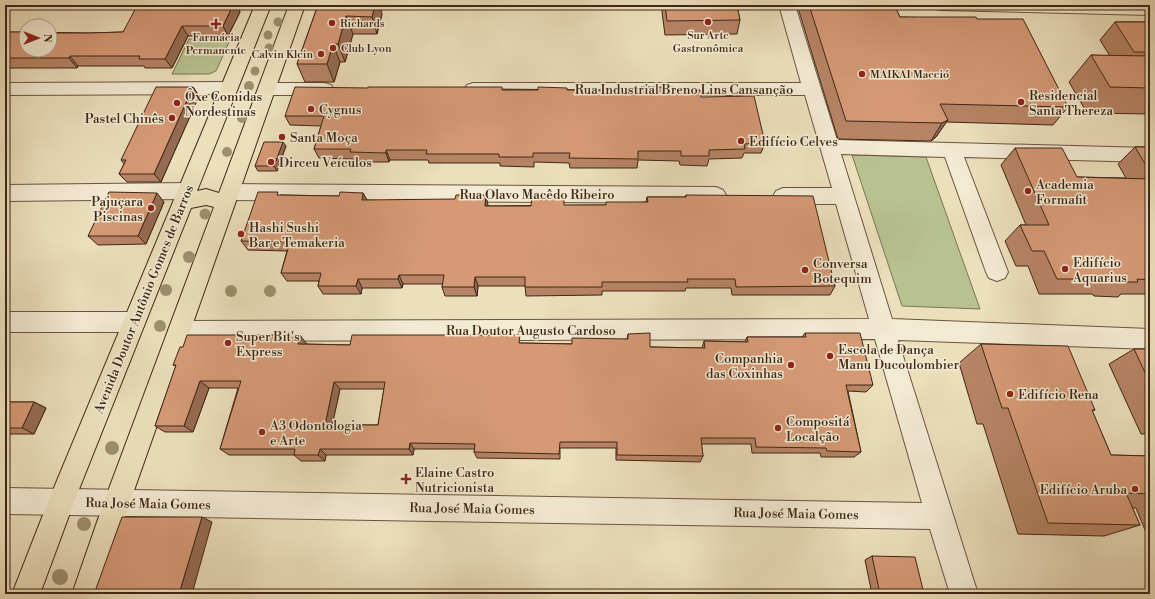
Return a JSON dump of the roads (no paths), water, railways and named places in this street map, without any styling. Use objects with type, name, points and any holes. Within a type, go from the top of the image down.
[{"type":"main road","name":"Avenida Doutor Antônio Gomes de Barros","points":[[26,594],[61,502],[262,5]]},
{"type":"main road","points":[[86,594],[117,502],[297,5]]},
{"type":"main road","points":[[187,191],[206,197],[230,191]]},
{"type":"street","points":[[787,5],[938,516],[964,594]]},
{"type":"street","points":[[942,5],[1150,10]]},
{"type":"street","points":[[5,89],[229,88]]},
{"type":"street","points":[[267,89],[338,89]]},
{"type":"street","name":"Rua Industrial Breno Lins Cansanção","points":[[457,89],[812,89]]},
{"type":"street","points":[[829,147],[1150,154]]},
{"type":"street","points":[[952,150],[997,272]]},
{"type":"street","points":[[5,193],[187,191]]},
{"type":"street","name":"Rua Olavo Macêdo Ribeiro","points":[[230,191],[732,196]]},
{"type":"street","points":[[764,196],[844,196]]},
{"type":"street","points":[[5,322],[134,322]]},
{"type":"street","name":"Rua Doutor Augusto Cardoso","points":[[179,331],[883,329],[1150,339]]},
{"type":"street","name":"Rua José Maia Gomes","points":[[5,502],[117,502],[938,516]]},
{"type":"place","name":"Sur Arte Gastronômica","points":[[708,22]]},
{"type":"place","name":"Richards","points":[[332,23]]},
{"type":"place","name":"Farmácia Permanente","points":[[216,24]]},
{"type":"place","name":"Club Lyon","points":[[333,48]]},
{"type":"place","name":"Calvin Klein","points":[[321,54]]},
{"type":"place","name":"MAIKAI Maceió","points":[[862,74]]},
{"type":"place","name":"Residencial Santa Thereza","points":[[1021,102]]},
{"type":"place","name":"Ôxe Comidas Nordestinas","points":[[177,103]]},
{"type":"place","name":"Cygnus","points":[[311,109]]},
{"type":"place","name":"Pastel Chinês","points":[[172,118]]},
{"type":"place","name":"Santa Moça","points":[[282,137]]},
{"type":"place","name":"Edifício Celves","points":[[741,141]]},
{"type":"place","name":"Dirceu Veículos","points":[[271,162]]},
{"type":"place","name":"Academia Formafit","points":[[1028,191]]},
{"type":"place","name":"Pajuçara Piscinas","points":[[151,208]]},
{"type":"place","name":"Hashi Sushi Bar e Temakeria","points":[[241,234]]},
{"type":"place","name":"Edifício Aquarius","points":[[1065,269]]},
{"type":"place","name":"Conversa Botequim","points":[[805,270]]},
{"type":"place","name":"Super Bit's Express","points":[[228,343]]},
{"type":"place","name":"Escola de Dança Manu Ducoulombier","points":[[830,356]]},
{"type":"place","name":"Companhia das Coxinhas","points":[[791,365]]},
{"type":"place","name":"Edifício Rena","points":[[1010,394]]},
{"type":"place","name":"Compositá Localção","points":[[778,428]]},
{"type":"place","name":"A3 Odontologia e Arte","points":[[262,432]]},
{"type":"place","name":"Elaine Castro Nutricionista","points":[[406,479]]},
{"type":"place","name":"Edifício Aruba","points":[[1135,489]]}]
